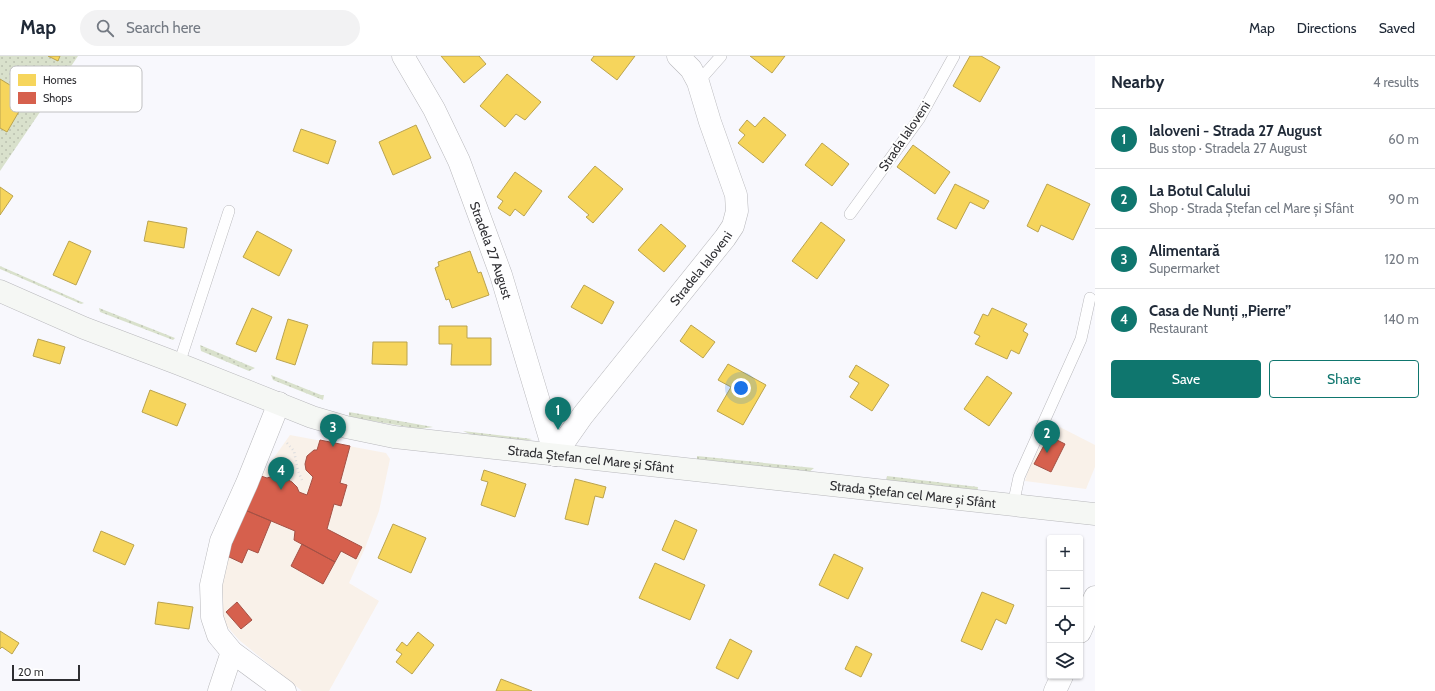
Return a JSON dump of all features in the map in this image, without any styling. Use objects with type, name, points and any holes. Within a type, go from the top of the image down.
[{"type":"main road","name":"Strada Ștefan cel Mare și Sfânt","points":[[0,291],[84,328],[179,364],[275,412],[312,417],[346,427],[394,437],[1095,514]]},
{"type":"street","name":"Stradela 27 August","points":[[403,56],[434,109],[459,161],[475,203],[501,275],[555,455]]},
{"type":"street","name":"Stradela Ialoveni","points":[[555,455],[583,415],[726,238],[733,226],[737,211],[736,195],[710,122],[698,82],[691,69],[678,56]]},
{"type":"street","points":[[275,412],[248,483],[221,541],[211,586],[212,616],[218,636],[232,652],[285,691]]},
{"type":"street","points":[[1083,625],[1095,597]]},
{"type":"street","points":[[219,691],[232,652]]},
{"type":"street","points":[[1056,691],[1061,679]]},
{"type":"lane","points":[[698,82],[721,56]]},
{"type":"lane","name":"Strada Ialoveni","points":[[850,214],[919,119],[954,56]]},
{"type":"lane","points":[[179,364],[228,211]]},
{"type":"lane","name":"Strada Ștefan cel Mare și Sfânt","points":[[1013,505],[1019,477],[1077,348],[1090,298]]},
{"type":"path","points":[[275,412],[294,451],[298,471],[302,480]]},
{"type":"shaded area","points":[[1052,423],[1095,445],[1095,467],[1086,489],[1025,481],[1028,470]]},
{"type":"shaded area","points":[[290,435],[386,453],[390,459],[379,511],[365,548],[349,583],[379,601],[329,691],[302,691],[239,640],[223,622],[220,599],[227,556],[261,476]]},
{"type":"green space","points":[[0,56],[78,56],[71,66],[10,66],[10,112],[40,112],[0,171]]},
{"type":"green space","points":[[0,266],[84,303],[81,304],[0,269]]},
{"type":"green space","points":[[99,308],[175,338],[173,340],[100,312]]},
{"type":"green space","points":[[200,345],[255,368],[249,371],[201,351]]},
{"type":"green space","points":[[271,375],[324,395],[323,400],[273,380]]},
{"type":"green space","points":[[349,412],[433,427],[420,429],[349,417]]},
{"type":"green space","points":[[463,431],[532,439],[525,441],[472,435]]},
{"type":"green space","points":[[697,456],[814,468],[808,473],[697,461]]},
{"type":"green space","points":[[887,476],[978,487],[977,492],[886,482]]},
{"type":"building: Homes","points":[[48,56],[60,56],[58,61]]},
{"type":"building: Homes","points":[[441,56],[479,56],[486,64],[464,83]]},
{"type":"building: Homes","points":[[594,56],[635,56],[617,80],[591,60]]},
{"type":"building: Homes","points":[[750,56],[785,56],[772,73]]},
{"type":"building: Homes","points":[[970,56],[981,56],[1000,67],[980,102],[953,86]]},
{"type":"building: Homes","points":[[507,74],[541,102],[525,120],[516,114],[505,127],[480,106]]},
{"type":"building: Homes","points":[[0,79],[10,85],[10,112],[19,112],[7,132],[0,128]]},
{"type":"building: Homes","points":[[764,117],[786,135],[763,163],[738,143],[745,135],[739,130],[747,120],[755,127]]},
{"type":"building: Homes","points":[[416,125],[431,158],[393,175],[379,142]]},
{"type":"building: Homes","points":[[301,129],[336,141],[328,164],[293,151]]},
{"type":"building: Homes","points":[[822,143],[849,164],[832,186],[805,165]]},
{"type":"building: Homes","points":[[913,145],[950,172],[935,194],[897,167]]},
{"type":"building: Homes","points":[[595,166],[623,189],[593,223],[586,217],[589,215],[568,197]]},
{"type":"building: Homes","points":[[515,172],[542,191],[524,216],[515,209],[510,216],[498,208],[503,201],[497,197]]},
{"type":"building: Homes","points":[[955,184],[989,201],[984,209],[970,202],[956,229],[937,219]]},
{"type":"building: Homes","points":[[1047,184],[1090,204],[1073,240],[1041,225],[1038,232],[1027,226]]},
{"type":"building: Homes","points":[[0,187],[13,196],[0,215]]},
{"type":"building: Homes","points":[[148,221],[187,228],[184,248],[144,241]]},
{"type":"building: Homes","points":[[821,222],[845,240],[817,279],[792,261]]},
{"type":"building: Homes","points":[[661,224],[686,246],[664,272],[638,250]]},
{"type":"building: Homes","points":[[257,231],[292,250],[279,276],[243,257]]},
{"type":"building: Homes","points":[[69,241],[91,251],[76,285],[53,275]]},
{"type":"building: Homes","points":[[470,251],[478,273],[481,272],[489,295],[452,308],[449,299],[446,300],[435,268],[439,266],[438,262]]},
{"type":"building: Homes","points":[[584,285],[614,302],[602,324],[571,307]]},
{"type":"building: Homes","points":[[252,308],[272,317],[256,352],[236,344]]},
{"type":"building: Homes","points":[[992,308],[1027,324],[1023,331],[1028,334],[1019,354],[1011,350],[1007,359],[975,344],[980,336],[974,333],[983,314],[988,316]]},
{"type":"building: Homes","points":[[288,319],[308,325],[295,365],[276,359]]},
{"type":"building: Homes","points":[[691,325],[715,342],[703,358],[680,341]]},
{"type":"building: Homes","points":[[439,326],[467,326],[467,338],[491,338],[491,365],[451,365],[452,344],[439,344]]},
{"type":"building: Homes","points":[[38,339],[65,347],[60,364],[33,356]]},
{"type":"building: Homes","points":[[373,342],[407,342],[407,365],[372,364]]},
{"type":"building: Homes","points":[[728,364],[766,385],[743,425],[717,411],[731,387],[718,380]]},
{"type":"building: Homes","points":[[856,365],[889,385],[872,411],[850,397],[859,383],[849,377]]},
{"type":"building: Homes","points":[[987,376],[1012,393],[989,426],[964,409]]},
{"type":"building: Homes","points":[[150,390],[186,404],[177,426],[142,412]]},
{"type":"building: Homes","points":[[484,470],[526,484],[515,517],[481,505],[488,482],[481,480]]},
{"type":"building: Homes","points":[[575,479],[606,487],[603,498],[595,496],[588,525],[565,519]]},
{"type":"building: Homes","points":[[675,520],[697,530],[684,560],[662,550]]},
{"type":"building: Homes","points":[[393,524],[426,538],[411,573],[378,558]]},
{"type":"building: Homes","points":[[101,531],[134,545],[125,565],[93,551]]},
{"type":"building: Homes","points":[[834,554],[863,568],[848,599],[819,585]]},
{"type":"building: Homes","points":[[655,563],[705,585],[690,620],[639,598]]},
{"type":"building: Homes","points":[[982,592],[1014,605],[1006,624],[996,619],[982,650],[961,641]]},
{"type":"building: Homes","points":[[158,602],[193,607],[189,629],[155,624]]},
{"type":"building: Homes","points":[[0,631],[19,643],[12,654],[2,647],[0,649]]},
{"type":"building: Homes","points":[[418,632],[434,645],[412,674],[396,662],[402,654],[396,650],[402,642],[407,646]]},
{"type":"building: Homes","points":[[730,639],[752,651],[738,679],[716,668]]},
{"type":"building: Homes","points":[[856,646],[872,654],[861,677],[845,669]]},
{"type":"building: Homes","points":[[501,679],[532,691],[496,691]]},
{"type":"building: Shops","points":[[1049,436],[1065,444],[1051,472],[1034,464]]},
{"type":"building: Shops","points":[[320,440],[350,446],[340,483],[347,485],[341,506],[334,504],[327,529],[362,547],[356,559],[341,551],[335,562],[294,540],[295,531],[245,510],[261,476],[267,478],[281,476],[292,482],[297,487],[299,492],[307,495],[313,477],[306,470],[305,464],[307,456],[314,450],[317,450]]},
{"type":"building: Shops","points":[[245,510],[271,521],[258,553],[248,549],[242,563],[227,556]]},
{"type":"building: Shops","points":[[302,544],[335,562],[323,584],[291,566]]},
{"type":"building: Shops","points":[[237,602],[252,620],[241,629],[226,612]]},
{"type":"place","name":"Ialoveni - Strada 27 August","points":[[558,430]]},
{"type":"place","name":"Alimentară","points":[[333,447]]},
{"type":"place","name":"La Botul Calului","points":[[1047,453]]},
{"type":"place","name":"Casa de Nunți „Pierre”","points":[[281,490]]}]
